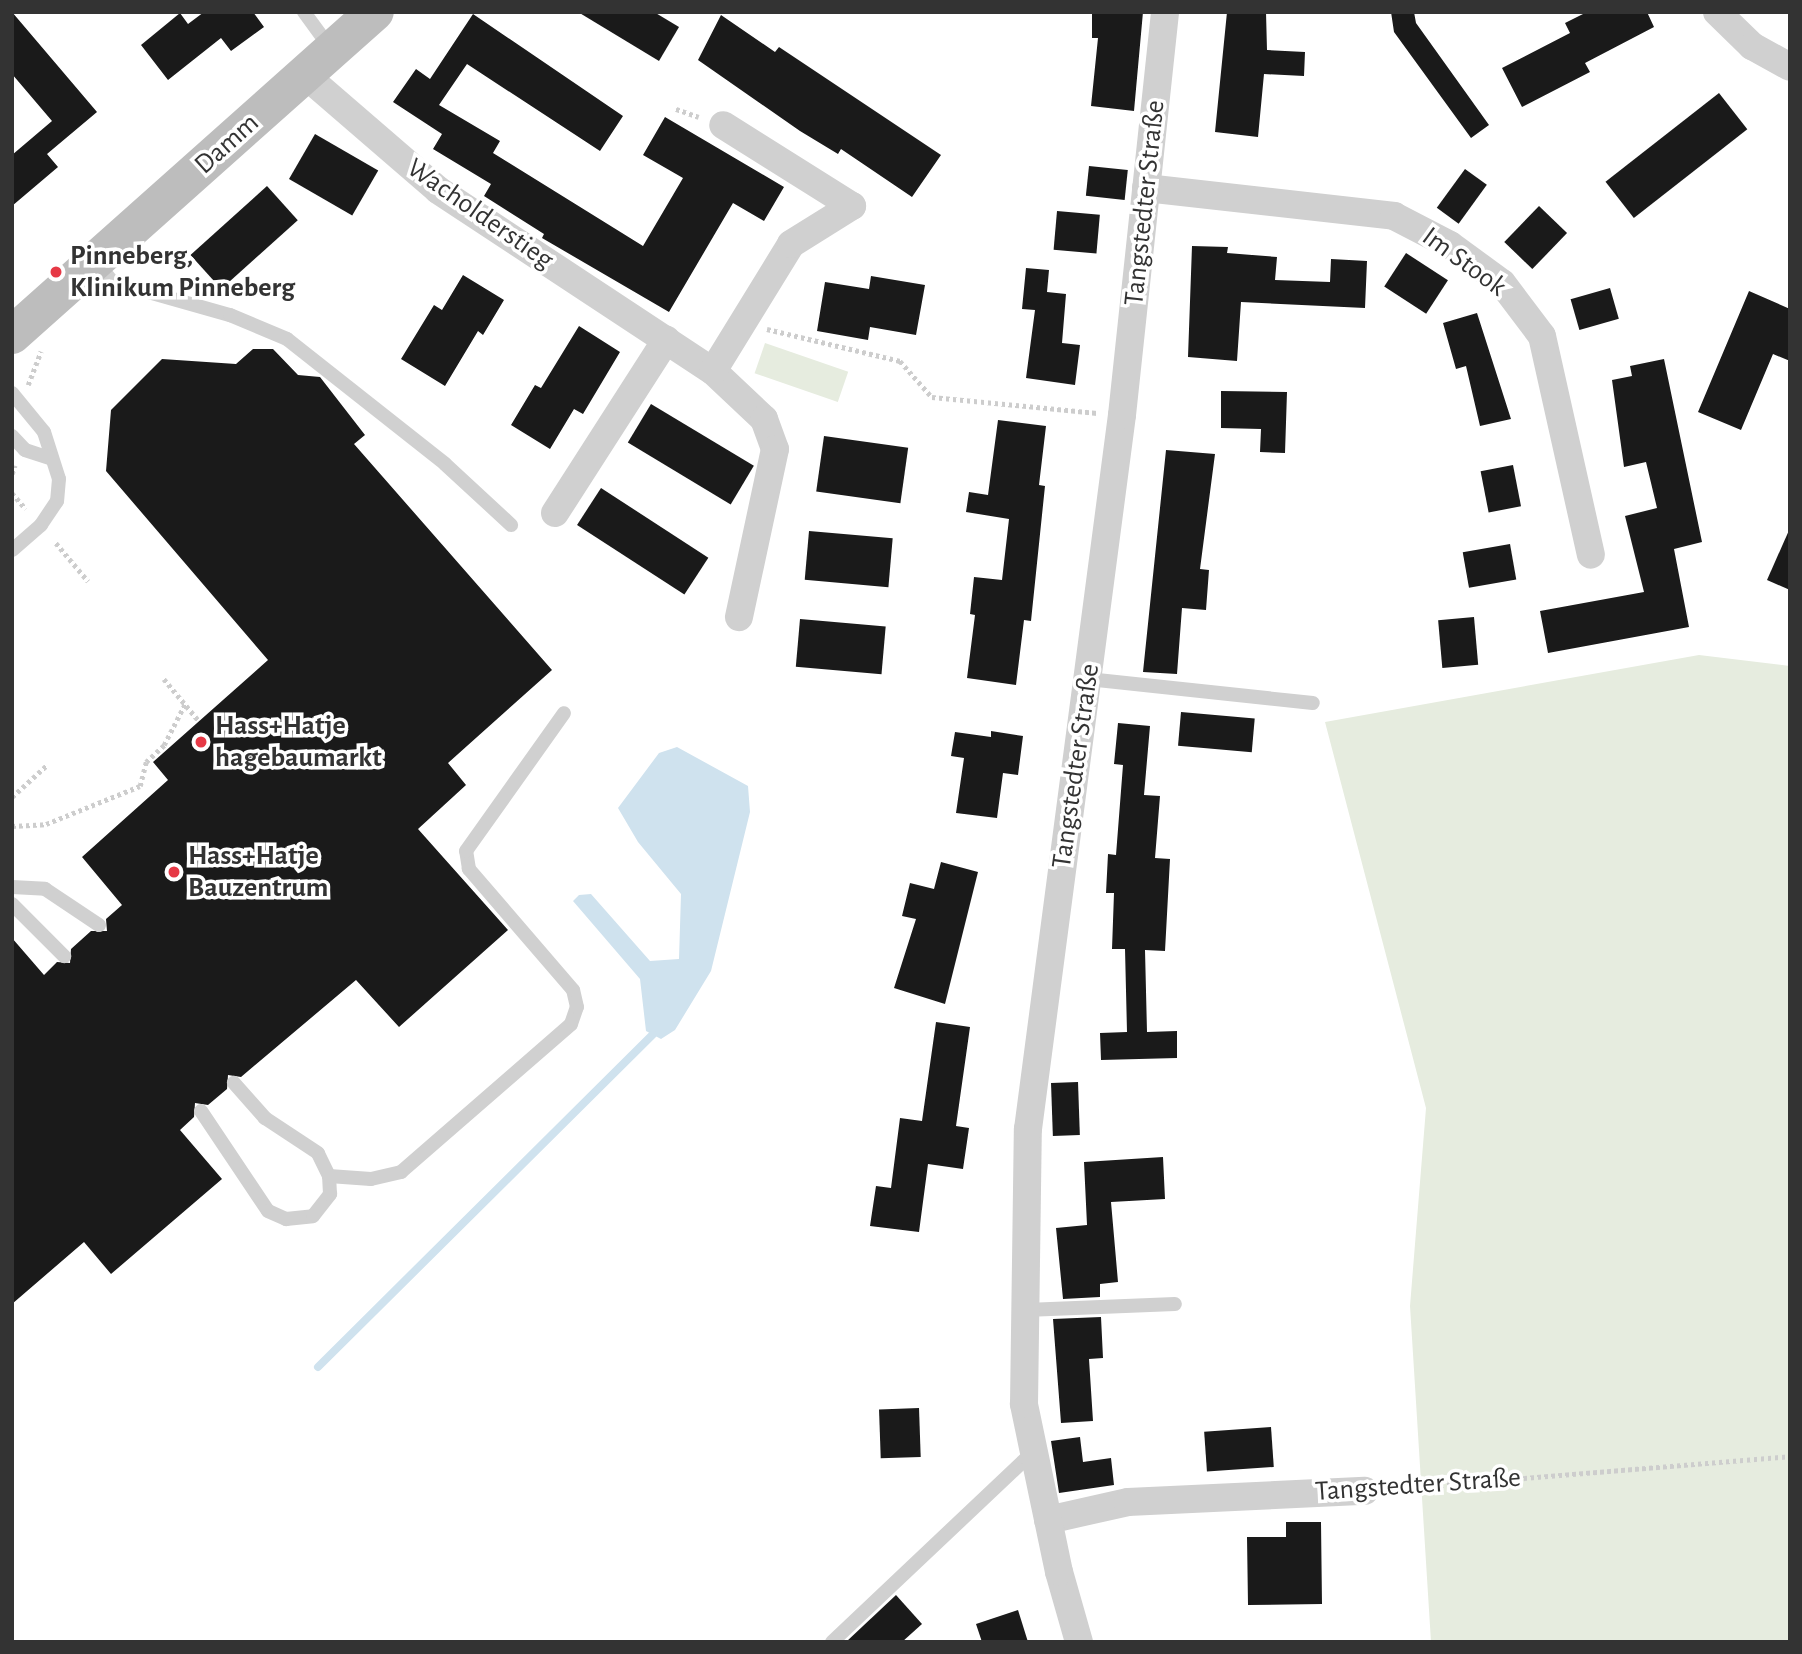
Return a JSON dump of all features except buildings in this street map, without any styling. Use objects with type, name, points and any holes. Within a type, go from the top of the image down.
[{"type":"main road","name":"Damm","points":[[12,335],[375,12]]},
{"type":"street","name":"Tangstedter Straße","points":[[1079,1642],[1048,1520],[1024,1404],[1028,1129],[1122,415],[1165,12]]},
{"type":"street","points":[[1717,12],[1752,46],[1790,67]]},
{"type":"street","name":"Wacholderstieg","points":[[318,63],[438,190],[713,371],[764,419],[775,449],[739,617]]},
{"type":"street","points":[[713,371],[739,322],[791,244],[852,206],[723,125]]},
{"type":"street","name":"Im Stook","points":[[1146,188],[1394,216],[1450,244],[1502,283],[1542,336],[1591,555]]},
{"type":"street","points":[[555,513],[666,340]]},
{"type":"street","name":"Tangstedter Straße","points":[[1048,1520],[1128,1502],[1365,1491]]},
{"type":"lane","points":[[304,12],[318,63]]},
{"type":"lane","points":[[87,269],[113,282],[230,315],[287,339],[445,464],[511,525]]},
{"type":"lane","points":[[12,393],[44,432],[50,458],[59,479],[57,501],[41,526],[12,550]]},
{"type":"lane","points":[[12,436],[25,450],[50,458]]},
{"type":"lane","points":[[1087,679],[1313,703]]},
{"type":"lane","points":[[329,1176],[370,1180],[401,1172],[571,1024],[577,1007],[573,990],[469,869],[467,851],[564,713]]},
{"type":"lane","points":[[12,887],[45,889],[99,925]]},
{"type":"lane","points":[[12,904],[64,956]]},
{"type":"lane","points":[[201,1111],[268,1211],[286,1219],[313,1216],[330,1194],[329,1176],[318,1153],[265,1118],[234,1083]]},
{"type":"lane","points":[[1026,1310],[1175,1304]]},
{"type":"lane","points":[[832,1642],[1034,1451]]},
{"type":"path","points":[[739,322],[901,361],[932,397],[1122,415]]},
{"type":"path","points":[[12,493],[26,509]]},
{"type":"path","points":[[56,543],[89,581]]},
{"type":"path","points":[[164,679],[199,721]]},
{"type":"path","points":[[12,826],[46,824],[140,786],[146,762],[164,745],[185,704]]},
{"type":"path","points":[[12,797],[46,766]]},
{"type":"path","name":"Tangstedter Straße","points":[[1365,1491],[1790,1456]]},
{"type":"shaded area","points":[[765,343],[848,372],[838,402],[755,373]]},
{"type":"shaded area","points":[[1699,655],[1790,666],[1790,1642],[1431,1642],[1410,1306],[1426,1108],[1325,722]]},
{"type":"water","points":[[677,747],[748,786],[750,812],[711,971],[675,1030],[661,1039],[646,1031],[640,979],[573,901],[579,895],[591,894],[650,961],[679,959],[681,894],[638,842],[618,808],[659,753]]},
{"type":"waterway","points":[[318,1367],[653,1034]]},
{"type":"place","name":"Pinneberg, Klinikum Pinneberg","points":[[56,272]]},
{"type":"place","name":"Hass+Hatje hagebaumarkt","points":[[201,742]]},
{"type":"place","name":"Hass+Hatje Bauzentrum","points":[[174,872]]}]
